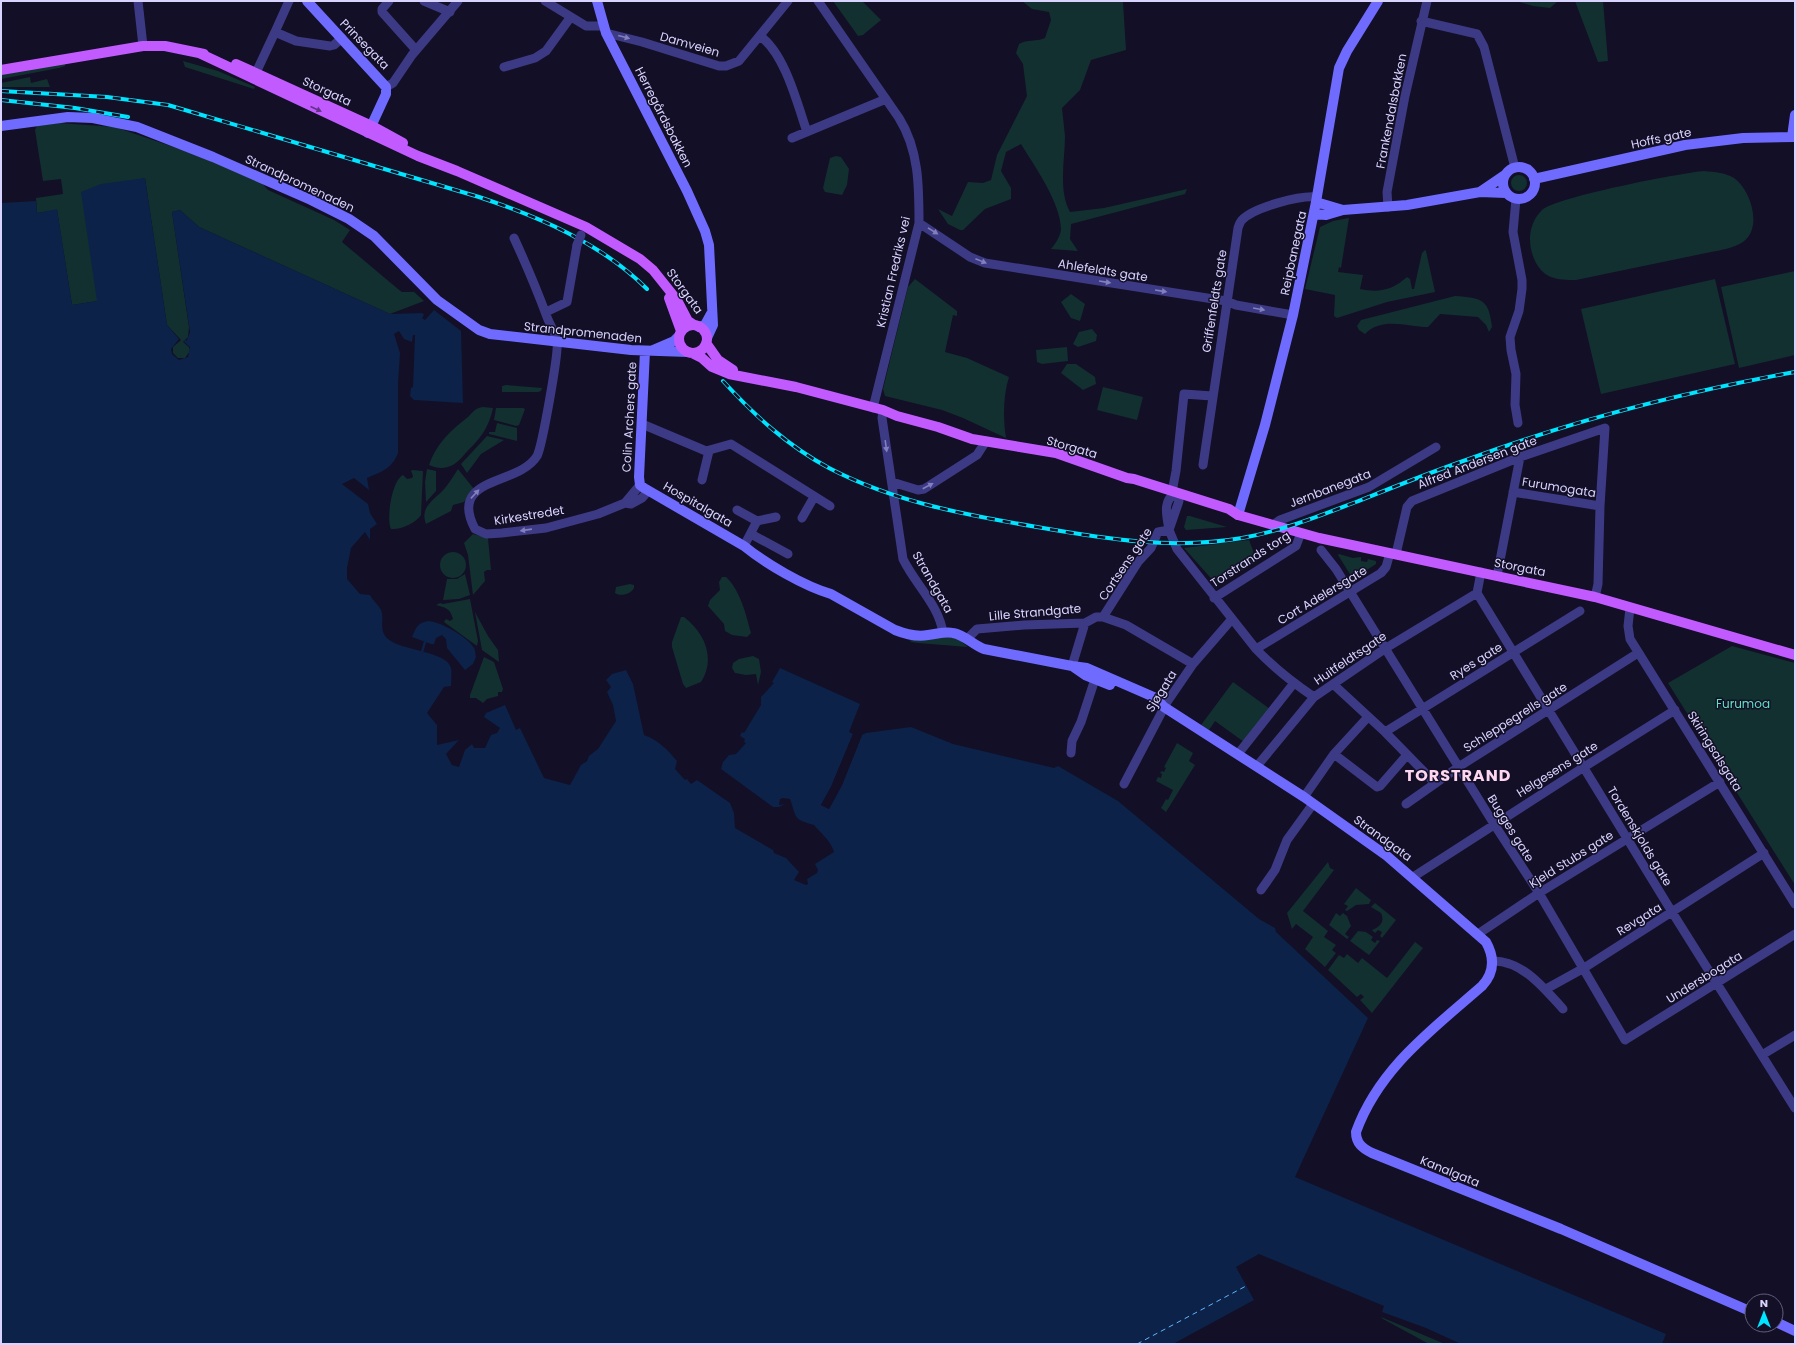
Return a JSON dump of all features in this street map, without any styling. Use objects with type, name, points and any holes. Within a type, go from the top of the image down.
[{"type":"main road","name":"Prinsegata","points":[[307,1],[386,87],[386,94],[370,130]]},
{"type":"main road","name":"Herregårdsbakken","points":[[597,1],[605,30],[698,214],[709,246],[712,325],[706,340]]},
{"type":"main road","name":"Reipbanegata","points":[[1238,515],[1275,391],[1293,316],[1317,200],[1339,68],[1347,51],[1378,1]]},
{"type":"main road","name":"Storgata","points":[[1,70],[143,46],[164,46],[217,57],[440,164],[553,212],[615,244],[640,259],[653,270],[677,300],[688,321],[697,326]]},
{"type":"main road","points":[[1794,137],[1795,115]]},
{"type":"main road","name":"Strandpromenaden","points":[[1,126],[68,117],[93,118],[137,127],[213,157],[311,200],[349,219],[374,236],[437,300],[479,330],[507,337],[558,343],[648,351],[690,352]]},
{"type":"main road","name":"Hoffs gate","points":[[1534,179],[1685,145],[1743,138],[1794,137]]},
{"type":"main road","points":[[1314,214],[1326,215],[1343,210],[1430,202],[1480,192],[1506,193],[1516,199],[1522,198],[1532,191],[1534,179],[1527,169],[1515,168],[1480,192]]},
{"type":"main road","points":[[1505,175],[1503,181],[1506,193]]},
{"type":"main road","points":[[1317,200],[1343,210]]},
{"type":"main road","name":"Storgata","points":[[615,244],[662,289],[671,302],[680,334]]},
{"type":"main road","points":[[697,326],[703,330],[706,340],[701,350],[690,352],[681,346],[680,334],[689,326],[705,325],[711,314]]},
{"type":"main road","name":"Strandpromenaden","points":[[648,351],[674,341],[680,334]]},
{"type":"main road","name":"Storgata","points":[[706,340],[718,360],[746,377]]},
{"type":"main road","name":"Colin Archers gate","points":[[644,488],[638,477],[648,351]]},
{"type":"main road","name":"Storgata","points":[[690,352],[702,358],[712,367],[729,374],[796,387],[873,408],[899,410],[948,423],[978,435],[986,441],[1007,446],[1056,453],[1126,478],[1134,479],[1174,496],[1227,515],[1238,515],[1301,533],[1595,597],[1795,655]]},
{"type":"main road","name":"Hospitalgata","points":[[644,488],[669,501],[744,546],[761,552],[803,575],[824,587],[831,594],[881,623],[902,632],[926,636],[943,633]]},
{"type":"main road","name":"Strandgata","points":[[943,633],[952,633],[967,639],[976,646],[984,649],[1083,667],[1096,675],[1156,698],[1164,707],[1304,797],[1387,856],[1478,934],[1486,942],[1492,953],[1492,961]]},
{"type":"main road","name":"Kanalgata","points":[[1492,961],[1492,968],[1485,983],[1406,1052],[1384,1078],[1360,1119],[1356,1132],[1358,1143],[1372,1153],[1561,1229],[1744,1309]]},
{"type":"main road","points":[[1784,1326],[1795,1331]]},
{"type":"street","points":[[138,1],[143,46]]},
{"type":"street","points":[[254,76],[289,1]]},
{"type":"street","points":[[389,1],[382,9],[382,12],[416,50]]},
{"type":"street","points":[[424,1],[450,12]]},
{"type":"street","points":[[386,87],[393,83],[416,50],[458,1]]},
{"type":"street","name":"Damveien","points":[[545,1],[570,18],[586,26],[605,30],[719,66],[726,66],[739,61],[788,1]]},
{"type":"street","name":"Kristian Fredriks vei","points":[[818,1],[886,99],[908,133],[912,144],[919,200],[919,223],[873,408]]},
{"type":"street","name":"Frankendalsbakken","points":[[1388,207],[1388,192],[1404,96],[1427,1]]},
{"type":"street","points":[[504,67],[535,58],[546,52],[570,18]]},
{"type":"street","points":[[1422,21],[1477,34],[1484,48],[1515,168]]},
{"type":"street","points":[[274,32],[296,41],[330,46],[334,45],[342,38]]},
{"type":"street","points":[[760,36],[768,42],[784,69],[807,132]]},
{"type":"street","points":[[792,138],[886,99]]},
{"type":"street","name":"Griffenfeldts gate","points":[[1203,465],[1213,403],[1212,396],[1226,301],[1238,228],[1241,221],[1263,209],[1304,196],[1317,200]]},
{"type":"street","points":[[1516,199],[1513,232],[1522,280],[1522,289],[1519,311],[1510,337],[1516,374],[1515,405],[1518,423]]},
{"type":"street","name":"Ahlefeldts gate","points":[[919,223],[970,257],[984,263],[1226,301],[1236,305],[1293,316]]},
{"type":"street","points":[[546,312],[567,302],[577,244],[582,234]]},
{"type":"street","name":"Kirkestredet","points":[[514,238],[558,343],[540,450],[534,460],[527,466],[477,490],[471,497],[469,510],[476,529],[486,534],[546,528],[598,514],[626,503],[644,488]]},
{"type":"street","name":"Torstrands torg","points":[[1212,396],[1184,394],[1174,496],[1166,507],[1172,540],[1214,598],[1296,546],[1301,533]]},
{"type":"street","name":"Strandgata","points":[[884,410],[882,418],[903,559],[908,570],[937,613],[943,633]]},
{"type":"street","points":[[642,424],[709,451],[731,444],[830,506]]},
{"type":"street","name":"Alfred Andersen gate","points":[[1393,554],[1407,507],[1412,501],[1520,457],[1605,428],[1600,506]]},
{"type":"street","points":[[892,482],[918,490],[924,489],[977,455],[986,441]]},
{"type":"street","name":"Jernbanegata","points":[[1273,525],[1280,520],[1369,487],[1436,446]]},
{"type":"street","points":[[702,480],[709,451]]},
{"type":"street","points":[[1498,576],[1520,457]]},
{"type":"street","name":"Furumogata","points":[[1513,492],[1600,506]]},
{"type":"street","points":[[802,518],[814,497]]},
{"type":"street","points":[[1595,597],[1598,584],[1600,506]]},
{"type":"street","name":"Hospitalgata","points":[[737,510],[757,521]]},
{"type":"street","points":[[744,546],[757,521],[776,518]]},
{"type":"street","name":"Cortsens gate","points":[[1104,617],[1138,562],[1151,548],[1158,532],[1169,530]]},
{"type":"street","points":[[750,534],[788,554]]},
{"type":"street","name":"Bugges gate","points":[[1321,550],[1336,569],[1460,766],[1494,824],[1539,893],[1625,1040]]},
{"type":"street","name":"Cort Adelersgate","points":[[1256,649],[1381,573],[1393,554]]},
{"type":"street","points":[[1476,593],[1481,572]]},
{"type":"street","name":"Huitfeldtsgate","points":[[1257,766],[1314,697],[1386,648],[1476,593]]},
{"type":"street","name":"Tordenskjolds gate","points":[[1476,593],[1514,652],[1672,912],[1795,1108]]},
{"type":"street","points":[[1214,598],[1270,664],[1314,697]]},
{"type":"street","name":"Skiringsalsgata","points":[[1630,608],[1628,626],[1630,639],[1795,904]]},
{"type":"street","name":"Ryes gate","points":[[1386,732],[1580,612]]},
{"type":"street","name":"Lille Strandgate","points":[[967,639],[977,629],[1024,625],[1085,623],[1096,617],[1104,617]]},
{"type":"street","points":[[1104,617],[1126,625],[1193,664]]},
{"type":"street","name":"Sjøgata","points":[[1124,784],[1164,707],[1193,664],[1232,620]]},
{"type":"street","points":[[1072,666],[1085,623]]},
{"type":"street","name":"Schleppegrells gate","points":[[1406,804],[1460,766],[1638,653]]},
{"type":"street","points":[[1071,753],[1072,741],[1081,722],[1096,675]]},
{"type":"street","points":[[1238,754],[1294,683]]},
{"type":"street","points":[[1333,684],[1386,732],[1435,783]]},
{"type":"street","name":"Helgesens gate","points":[[1413,877],[1675,710]]},
{"type":"street","points":[[1304,797],[1334,754],[1368,717]]},
{"type":"street","points":[[1334,754],[1377,787],[1380,786],[1407,755]]},
{"type":"street","name":"Kjeld Stubs gate","points":[[1478,934],[1539,893],[1720,782]]},
{"type":"street","points":[[1261,890],[1275,870],[1287,840],[1313,804]]},
{"type":"street","name":"Revgata","points":[[1546,990],[1584,968],[1764,853]]},
{"type":"street","name":"Undersbogata","points":[[1625,1040],[1795,934]]},
{"type":"street","points":[[1492,961],[1504,960],[1516,965],[1546,990],[1563,1009]]},
{"type":"street","points":[[1762,1055],[1795,1035]]},
{"type":"green space","points":[[833,1],[862,1],[881,20],[863,35],[858,36]]},
{"type":"green space","points":[[1022,1],[1123,2],[1126,50],[1091,60],[1080,90],[1062,108],[1065,136],[1063,185],[1066,203],[1070,212],[1104,208],[1187,189],[1185,194],[1071,224],[1070,239],[1078,251],[1051,249],[1056,243],[1061,230],[1057,208],[1040,174],[1021,144],[1006,152],[1001,171],[1011,188],[1011,199],[985,209],[963,230],[948,224],[938,209],[952,216],[968,182],[983,183],[991,180],[997,155],[1027,96],[1023,64],[1016,53],[1019,44],[1045,38],[1051,20],[1049,12],[1032,9]]},
{"type":"green space","points":[[1516,1],[1558,1],[1550,8],[1533,6]]},
{"type":"green space","points":[[1575,1],[1603,1],[1608,61],[1598,62]]},
{"type":"green space","points":[[183,61],[218,71],[255,87],[254,89],[185,67]]},
{"type":"green space","points":[[65,63],[65,66],[59,68],[1,79],[1,75]]},
{"type":"green space","points":[[30,77],[31,83],[47,79],[50,87],[1,87],[1,83]]},
{"type":"green space","points":[[59,123],[115,127],[191,153],[260,181],[268,190],[334,220],[350,230],[342,242],[402,292],[414,292],[424,301],[390,314],[199,227],[180,210],[172,212],[189,327],[188,337],[183,342],[189,347],[190,351],[185,358],[178,358],[173,353],[173,347],[181,340],[167,325],[145,178],[82,192],[98,301],[72,305],[57,210],[37,213],[36,198],[63,194],[61,179],[43,181],[35,130],[37,126]]},
{"type":"green space","points":[[836,156],[841,157],[849,169],[847,185],[842,195],[825,192],[823,188],[830,158]]},
{"type":"green space","points":[[1704,171],[1731,176],[1740,184],[1750,200],[1753,219],[1752,228],[1749,236],[1743,242],[1724,250],[1576,280],[1557,279],[1547,275],[1535,261],[1532,255],[1530,234],[1534,221],[1542,210],[1552,205],[1593,192],[1671,176]]},
{"type":"green space","points":[[1516,175],[1522,175],[1527,180],[1525,189],[1522,191],[1516,191],[1511,186],[1511,180]]},
{"type":"green space","points":[[1349,218],[1341,268],[1339,267],[1338,272],[1363,275],[1360,289],[1374,291],[1391,288],[1407,277],[1410,279],[1412,289],[1414,289],[1422,253],[1425,250],[1435,292],[1387,302],[1337,318],[1334,316],[1335,295],[1305,289],[1320,227],[1333,221]]},
{"type":"green space","points":[[1795,271],[1795,355],[1739,368],[1721,287]]},
{"type":"green space","points":[[915,279],[957,311],[957,316],[953,315],[945,352],[967,358],[1009,377],[1004,408],[1006,438],[942,410],[885,396],[883,389],[908,287]]},
{"type":"green space","points":[[1715,279],[1735,364],[1601,394],[1581,309]]},
{"type":"green space","points":[[1071,294],[1085,304],[1080,321],[1071,318],[1061,302]]},
{"type":"green space","points":[[1455,296],[1478,299],[1486,305],[1491,318],[1492,327],[1489,332],[1486,325],[1478,317],[1440,314],[1428,327],[1387,324],[1379,325],[1365,334],[1359,330],[1357,326],[1361,320]]},
{"type":"green space","points":[[1092,329],[1097,335],[1096,341],[1078,347],[1073,344],[1079,332]]},
{"type":"green space","points":[[1067,347],[1068,361],[1042,364],[1037,362],[1036,350]]},
{"type":"green space","points":[[1067,364],[1076,364],[1095,377],[1096,384],[1083,390],[1061,373]]},
{"type":"green space","points":[[502,386],[542,388],[541,391],[538,392],[502,392]]},
{"type":"green space","points":[[1103,387],[1143,397],[1137,420],[1097,410]]},
{"type":"green space","points":[[483,407],[493,408],[486,429],[461,459],[453,465],[444,468],[429,465],[436,450],[445,438],[474,410]]},
{"type":"green space","points":[[496,408],[525,409],[519,425],[516,426],[494,420]]},
{"type":"green space","points":[[497,423],[517,428],[517,441],[489,434],[489,432],[495,432]]},
{"type":"green space","points":[[487,436],[504,440],[481,454],[467,473],[461,464]]},
{"type":"green space","points":[[427,469],[436,471],[436,491],[426,502],[425,482]]},
{"type":"green space","points":[[458,469],[474,489],[464,502],[453,505],[451,511],[426,524],[424,518],[427,508],[445,488]]},
{"type":"green space","points":[[412,470],[423,471],[421,515],[416,521],[408,525],[391,529],[389,517],[393,492],[399,478],[403,475],[407,479],[412,478]]},
{"type":"green space","points":[[1187,516],[1227,527],[1186,530],[1184,527]]},
{"type":"green space","points":[[473,534],[488,538],[491,570],[484,572],[485,581],[473,595],[468,555],[464,543]]},
{"type":"green space","points":[[1249,540],[1257,561],[1217,585],[1184,548]]},
{"type":"green space","points":[[453,552],[462,556],[466,565],[462,574],[453,578],[444,574],[440,565],[444,556]]},
{"type":"green space","points":[[1338,555],[1353,558],[1361,557],[1361,561],[1367,562],[1368,559],[1376,561],[1376,564],[1353,579]]},
{"type":"green space","points":[[465,574],[470,595],[459,599],[443,600],[447,579],[457,579]]},
{"type":"green space","points":[[722,577],[726,577],[731,582],[739,595],[751,633],[747,637],[732,635],[725,631],[724,624],[708,606],[710,600],[720,590],[719,582]]},
{"type":"green space","points":[[630,584],[634,585],[631,592],[623,595],[615,593],[616,587]]},
{"type":"green space","points":[[470,599],[478,641],[477,646],[444,622],[446,619],[450,621],[453,619],[452,615],[447,609],[436,605],[440,603],[443,604]]},
{"type":"green space","points":[[475,612],[488,636],[498,650],[499,662],[482,650]]},
{"type":"green space","points":[[681,617],[684,617],[698,631],[703,639],[708,656],[708,664],[701,682],[686,688],[683,684],[672,647],[672,642]]},
{"type":"green space","points":[[943,636],[955,637],[968,647],[911,642],[908,638]]},
{"type":"green space","name":"Furumoa","points":[[1732,646],[1795,663],[1795,885],[1668,683]]},
{"type":"green space","points":[[753,656],[759,659],[761,672],[758,685],[756,674],[746,675],[735,673],[732,668],[733,663],[739,659]]},
{"type":"green space","points":[[484,657],[494,662],[503,689],[502,692],[498,692],[498,696],[487,699],[483,703],[476,698],[470,698],[470,695]]},
{"type":"green space","points":[[1233,682],[1270,709],[1244,742],[1215,721],[1209,730],[1201,725]]},
{"type":"green space","points":[[1177,743],[1193,753],[1189,761],[1195,765],[1166,812],[1161,808],[1166,799],[1168,800],[1173,790],[1156,781],[1158,777],[1161,778],[1162,774],[1160,773],[1162,771],[1164,772],[1166,768],[1164,767]]},
{"type":"green space","points":[[1328,862],[1330,868],[1334,870],[1303,911],[1328,931],[1324,937],[1336,945],[1332,950],[1336,953],[1325,967],[1305,949],[1313,937],[1296,924],[1292,929],[1287,913]]},
{"type":"green space","points":[[1356,888],[1371,900],[1369,904],[1356,905],[1347,911],[1345,910],[1348,906],[1344,904]]},
{"type":"green space","points":[[1375,903],[1396,920],[1382,938],[1380,936],[1382,932],[1378,930],[1375,933],[1372,930],[1379,926],[1382,922],[1381,913],[1371,907]]},
{"type":"green space","points":[[1336,913],[1340,916],[1343,913],[1347,916],[1351,926],[1345,934],[1349,937],[1347,939],[1329,925]]},
{"type":"green space","points":[[1358,931],[1366,932],[1373,937],[1371,940],[1375,943],[1377,940],[1380,941],[1369,955],[1350,941]]},
{"type":"green space","points":[[1415,942],[1423,948],[1372,1013],[1360,1000],[1364,997],[1361,994],[1357,997],[1328,970],[1339,955],[1344,958],[1347,954],[1358,963],[1362,958],[1387,978]]},
{"type":"green space","points":[[1381,1317],[1445,1344],[1429,1344]]},
{"type":"water","points":[[145,178],[167,325],[179,339],[171,349],[172,354],[179,360],[188,357],[190,347],[183,341],[187,340],[190,332],[172,212],[180,210],[199,227],[390,314],[422,313],[424,315],[422,318],[425,320],[434,310],[461,331],[463,403],[414,400],[410,396],[411,388],[413,387],[415,335],[413,335],[412,342],[404,339],[399,331],[394,334],[400,353],[398,384],[398,453],[393,463],[381,472],[367,478],[369,490],[354,478],[342,484],[368,504],[370,513],[377,524],[370,529],[370,540],[365,532],[351,548],[347,568],[347,579],[360,594],[370,595],[380,608],[382,614],[382,629],[388,639],[403,646],[441,658],[448,662],[451,668],[451,686],[444,687],[427,713],[437,725],[437,745],[459,740],[446,754],[452,765],[459,767],[465,750],[472,744],[474,748],[485,748],[491,735],[497,733],[500,728],[484,717],[486,713],[505,705],[516,730],[520,728],[544,778],[570,785],[581,765],[598,749],[616,721],[613,705],[607,692],[611,687],[606,680],[612,674],[626,670],[633,684],[644,735],[658,742],[670,753],[677,761],[675,769],[685,780],[687,779],[691,784],[697,780],[730,803],[734,813],[735,828],[773,850],[774,853],[786,858],[799,872],[794,880],[806,885],[808,884],[807,879],[817,873],[818,870],[815,864],[834,852],[828,840],[814,825],[802,821],[797,817],[790,799],[780,799],[779,805],[785,804],[779,807],[773,807],[721,769],[723,762],[729,755],[736,754],[746,743],[744,742],[745,739],[740,736],[742,732],[744,733],[761,705],[761,697],[774,683],[772,682],[780,668],[860,704],[849,732],[853,734],[831,787],[821,805],[829,809],[842,785],[862,735],[866,733],[911,727],[953,744],[1054,768],[1058,766],[1118,801],[1259,919],[1275,928],[1276,932],[1368,1018],[1295,1177],[1666,1334],[1662,1344],[1461,1344],[1426,1328],[1382,1312],[1384,1306],[1259,1254],[1236,1267],[1254,1300],[1173,1344],[1,1344],[1,203],[36,201],[37,213],[57,209],[72,305],[97,301],[81,192],[101,184]]},
{"type":"water","points":[[428,621],[447,627],[471,644],[475,649],[476,657],[473,664],[465,670],[447,648],[446,639],[442,635],[436,638],[434,644],[412,637],[419,625]]},
{"type":"pier","points":[[853,734],[855,735],[833,788],[824,804],[829,806],[840,784],[860,735],[862,735],[842,785],[829,809],[821,805],[831,787]]},
{"type":"waterway","points":[[422,652],[425,642]]},
{"type":"ferry route","points":[[1137,1344],[1246,1286]]},
{"type":"railway","points":[[1,91],[107,97],[168,105],[479,197],[524,213],[568,233],[610,258],[647,289]]},
{"type":"railway","points":[[1,100],[75,108],[128,117]]},
{"type":"railway","points":[[723,381],[760,418],[800,450],[829,468],[879,490],[931,506],[1010,522],[1114,539],[1140,542],[1191,543],[1242,538],[1286,527],[1314,518],[1441,469],[1549,432],[1630,408],[1795,372]]},
{"type":"district","name":"TORSTRAND","points":[[1458,775]]}]
